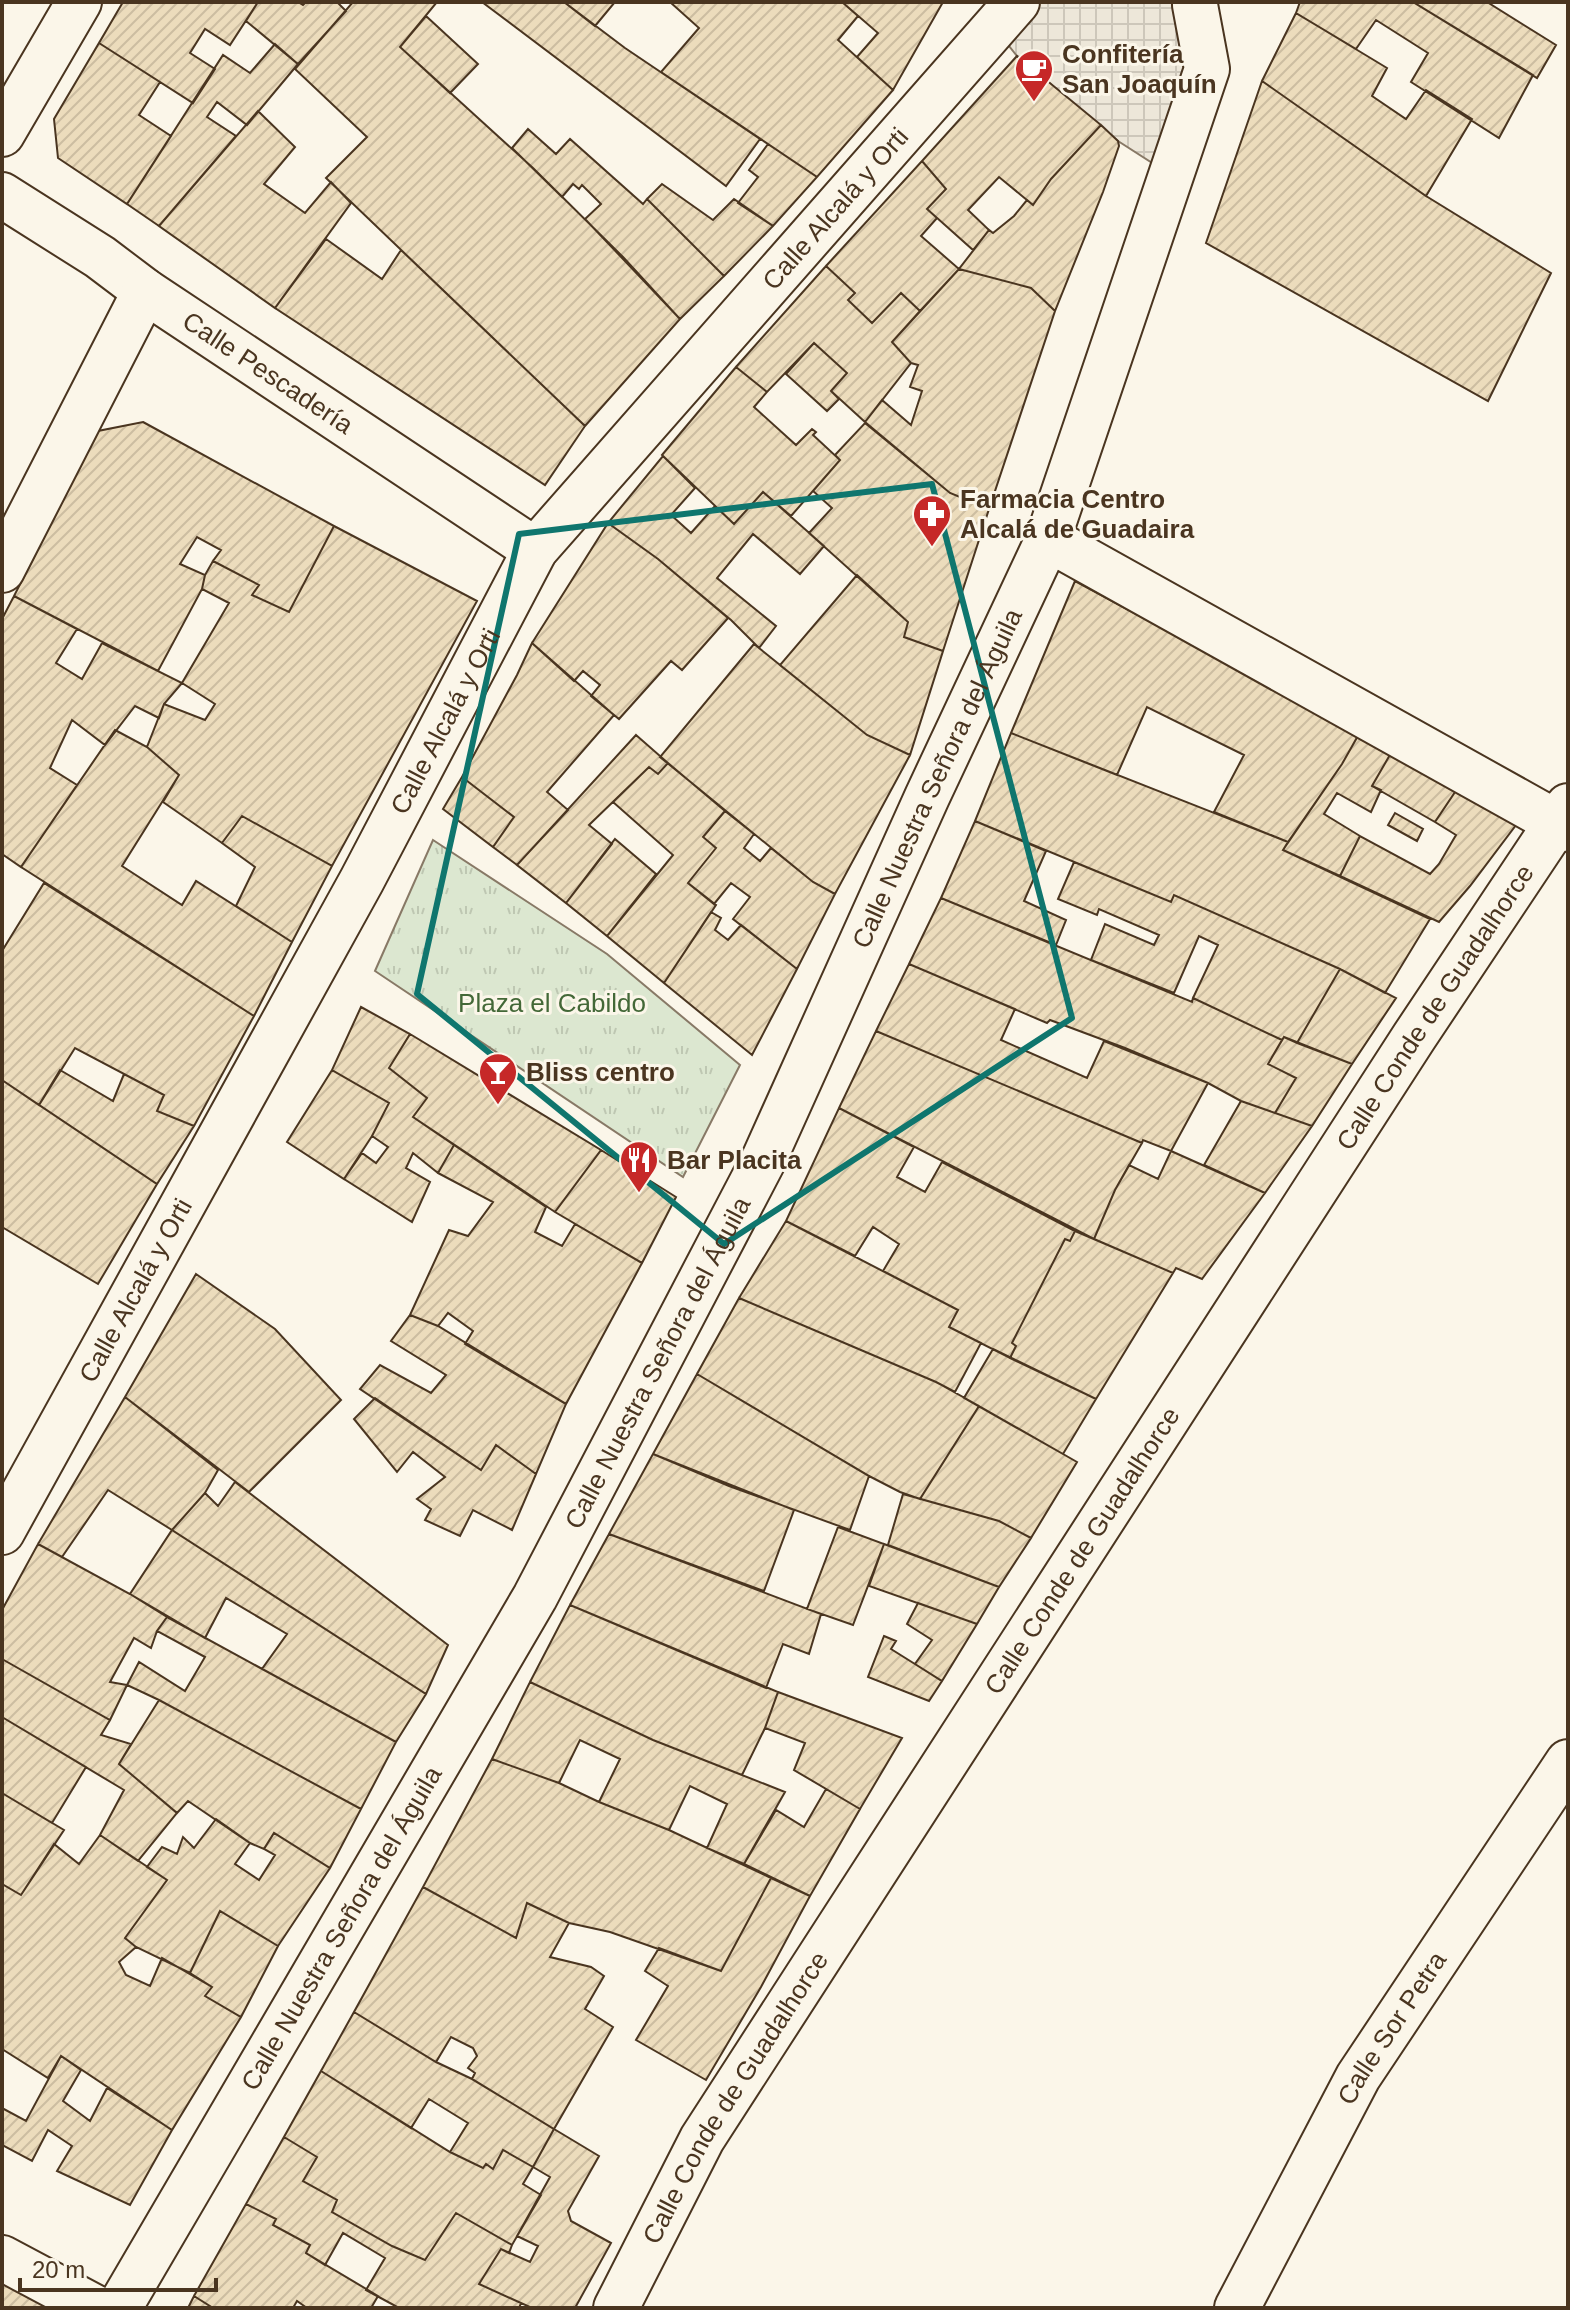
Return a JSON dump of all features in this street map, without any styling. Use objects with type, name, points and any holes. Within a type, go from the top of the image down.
[{"type":"street","points":[[2,134],[79,2]]},
{"type":"street","name":"Calle Alcalá y Orti","points":[[4,1525],[355,894],[535,550],[1017,2]]},
{"type":"street","name":"Calle Nuestra Señora del Águila","points":[[119,2308],[543,1583],[763,1161],[1048,539],[1207,69],[1194,3]]},
{"type":"street","name":"Calle Pescadería","points":[[2,195],[100,257],[145,291],[535,550]]},
{"type":"street","points":[[2,570],[145,291]]},
{"type":"street","points":[[1048,539],[1564,819]]},
{"type":"street","name":"Calle Conde de Guadalhorce","points":[[616,2308],[702,2139],[1414,1037],[1564,819]]},
{"type":"street","name":"Calle Sor Petra","points":[[1237,2308],[1358,2077],[1568,1762]]},
{"type":"street","points":[[2,2258],[96,2308]]},
{"type":"highlighted area","points":[[932,484],[1072,1018],[724,1244],[417,994],[519,534]]},
{"type":"green space","name":"Plaza el Cabildo","points":[[433,840],[607,954],[740,1065],[683,1177],[375,971]]},
{"type":"shaded area","points":[[1017,2],[1197,2],[1171,175],[1118,141],[1017,56],[994,27]]},
{"type":"building","points":[[123,2],[258,2],[230,45],[205,29],[190,53],[215,69],[193,103],[99,43]]},
{"type":"building","points":[[258,2],[298,2],[303,5],[306,2],[337,2],[346,11],[298,64],[246,21]]},
{"type":"building","points":[[353,2],[437,2],[400,47],[533,168],[623,257],[680,319],[585,426],[326,178],[367,137],[295,69]]},
{"type":"building","points":[[482,2],[564,2],[625,48],[760,139],[726,186]]},
{"type":"building","points":[[564,2],[615,2],[595,26]]},
{"type":"building","points":[[670,2],[842,2],[858,16],[838,40],[893,90],[817,177],[661,72],[699,28]]},
{"type":"building","points":[[842,2],[943,2],[893,90],[857,57],[878,33]]},
{"type":"building","points":[[1300,2],[1413,2],[1533,75],[1499,138],[1411,82],[1428,53],[1376,20],[1356,49],[1296,13]]},
{"type":"building","points":[[1413,2],[1487,2],[1556,45],[1537,78]]},
{"type":"building","points":[[1296,13],[1387,68],[1372,96],[1406,119],[1426,90],[1472,119],[1426,196],[1262,81]]},
{"type":"building","points":[[426,16],[478,64],[450,93],[400,47]]},
{"type":"building","points":[[99,43],[160,82],[139,115],[171,136],[127,204],[58,158],[54,119]]},
{"type":"building","points":[[275,44],[298,64],[247,125],[217,102],[207,117],[236,136],[159,226],[127,204],[223,55],[250,73]]},
{"type":"building","points":[[1017,56],[1101,125],[1051,179],[1033,205],[999,177],[968,210],[989,230],[973,250],[927,209],[946,189],[922,161]]},
{"type":"building","points":[[1262,81],[1426,196],[1551,273],[1488,401],[1206,243]]},
{"type":"building","points":[[258,111],[295,147],[264,184],[305,213],[331,182],[351,203],[275,308],[159,226]]},
{"type":"building","points":[[1101,125],[1118,141],[1119,146],[1055,311],[1031,288],[959,269],[989,230],[993,233],[1014,216],[1027,200],[1033,205],[1051,179]]},
{"type":"building","points":[[528,129],[556,154],[570,139],[643,204],[647,199],[724,276],[680,319],[585,219],[601,204],[582,185],[579,189],[573,184],[562,197],[512,148]]},
{"type":"building","points":[[768,144],[817,177],[773,226],[738,203],[758,177],[749,170]]},
{"type":"building","points":[[922,161],[946,189],[927,209],[937,218],[921,236],[959,269],[920,311],[901,293],[872,323],[848,300],[855,293],[826,266]]},
{"type":"building","points":[[662,184],[713,220],[734,199],[773,226],[724,276],[647,199]]},
{"type":"building","points":[[326,239],[382,279],[401,250],[585,426],[545,485],[275,308]]},
{"type":"building","points":[[826,266],[855,293],[848,300],[872,323],[901,293],[920,311],[892,342],[911,363],[865,422],[831,391],[847,373],[814,343],[767,392],[736,367]]},
{"type":"building","points":[[959,269],[1031,288],[1055,311],[989,509],[950,493],[865,422],[882,400],[911,425],[922,391],[910,387],[918,365],[911,363],[892,342]]},
{"type":"building","points":[[814,343],[847,373],[831,391],[839,399],[827,411],[786,374]]},
{"type":"building","points":[[736,367],[767,392],[754,407],[796,445],[812,429],[816,432],[813,435],[840,460],[791,516],[763,492],[734,524],[662,455]]},
{"type":"building","points":[[143,422],[334,526],[289,612],[252,595],[259,585],[213,561],[221,550],[197,537],[180,564],[205,575],[202,589],[158,671],[14,596],[98,431]]},
{"type":"building","points":[[865,423],[950,493],[989,509],[943,651],[904,637],[908,622],[809,533],[832,508],[813,491],[840,460],[835,455]]},
{"type":"building","points":[[663,456],[695,488],[671,515],[691,533],[715,506],[734,524],[763,492],[824,546],[800,574],[753,534],[717,578],[776,626],[759,648],[731,620],[658,559],[608,523]]},
{"type":"building","points":[[608,523],[658,559],[728,618],[682,670],[671,661],[619,719],[591,696],[600,685],[583,671],[574,681],[532,643]]},
{"type":"building","points":[[334,526],[477,601],[332,866],[242,816],[222,843],[163,802],[179,775],[147,747],[164,704],[205,720],[215,704],[182,683],[229,603],[202,589],[213,561],[259,585],[252,595],[289,612]]},
{"type":"building","points":[[857,575],[908,622],[904,637],[943,651],[910,755],[867,735],[780,665]]},
{"type":"building","points":[[1075,581],[1359,734],[1288,842],[1214,812],[1244,755],[1147,707],[1117,775],[1011,733]]},
{"type":"building","points":[[14,596],[77,629],[56,663],[82,679],[102,643],[182,683],[164,704],[159,718],[135,706],[105,745],[72,720],[50,768],[77,785],[21,867],[2,854],[2,619]]},
{"type":"building","points":[[532,643],[614,715],[547,792],[568,810],[517,865],[493,847],[514,817],[462,777]]},
{"type":"building","points":[[754,644],[867,735],[910,755],[835,894],[813,882],[660,757]]},
{"type":"building","points":[[115,730],[147,747],[179,775],[122,866],[182,905],[196,881],[292,942],[254,1016],[21,867]]},
{"type":"building","points":[[1011,733],[1288,842],[1283,850],[1430,919],[1385,993],[1340,969],[1174,895],[1171,902],[975,821]]},
{"type":"building","points":[[1359,734],[1391,753],[1372,786],[1381,790],[1371,812],[1337,793],[1324,814],[1360,836],[1340,876],[1283,850]]},
{"type":"building","points":[[636,735],[668,763],[658,774],[649,767],[589,825],[612,844],[566,903],[517,865]]},
{"type":"building","points":[[1391,753],[1457,789],[1435,822],[1372,786]]},
{"type":"building","points":[[668,763],[725,811],[703,837],[716,848],[688,883],[716,905],[664,983],[607,936],[673,855],[613,802],[649,767],[658,774]]},
{"type":"building","points":[[462,777],[514,817],[493,847],[443,809]]},
{"type":"building","points":[[1457,789],[1516,825],[1439,922],[1340,876],[1360,836],[1430,874],[1456,835],[1435,822]]},
{"type":"building","points":[[725,811],[754,834],[744,848],[760,861],[771,848],[813,882],[835,894],[797,969],[733,919],[750,897],[731,883],[714,904],[688,883],[716,848],[703,837]]},
{"type":"building","points":[[1395,813],[1423,829],[1417,841],[1388,825]]},
{"type":"building","points":[[242,816],[332,866],[292,942],[236,906],[255,867],[222,843]]},
{"type":"building","points":[[975,821],[1046,851],[1024,901],[1066,920],[1056,945],[941,898]]},
{"type":"building","points":[[615,839],[656,874],[607,936],[566,903]]},
{"type":"building","points":[[1074,862],[1171,902],[1174,895],[1340,969],[1297,1043],[1284,1037],[1282,1040],[1193,998],[1218,945],[1199,936],[1174,993],[1091,960],[1105,924],[1154,945],[1159,935],[1099,909],[1097,915],[1058,899]]},
{"type":"building","points":[[44,883],[254,1016],[194,1126],[157,1111],[164,1095],[75,1048],[39,1105],[2,1080],[2,951]]},
{"type":"building","points":[[941,898],[1192,1002],[1193,998],[1282,1040],[1268,1064],[1296,1078],[1275,1113],[1241,1101],[1208,1083],[1125,1048],[1050,1020],[1047,1023],[909,964]]},
{"type":"building","points":[[711,912],[721,918],[715,930],[728,940],[741,925],[797,969],[752,1055],[664,983]]},
{"type":"building","points":[[909,964],[1015,1009],[1001,1040],[1087,1078],[1104,1041],[1208,1083],[1171,1151],[1143,1140],[1142,1143],[876,1031]]},
{"type":"building","points":[[1340,969],[1396,998],[1352,1064],[1297,1043]]},
{"type":"building","points":[[361,1007],[410,1034],[389,1068],[427,1098],[413,1117],[454,1145],[438,1173],[413,1153],[406,1168],[430,1182],[412,1222],[344,1179],[362,1153],[376,1163],[388,1147],[372,1136],[389,1103],[332,1070]]},
{"type":"building","points":[[876,1031],[1142,1143],[1115,1190],[1094,1239],[839,1108]]},
{"type":"building","points":[[410,1034],[601,1150],[555,1212],[413,1117],[427,1098],[389,1068]]},
{"type":"building","points":[[1284,1037],[1352,1064],[1312,1126],[1275,1113],[1296,1078],[1268,1064]]},
{"type":"building","points":[[60,1070],[113,1101],[124,1074],[164,1095],[157,1111],[194,1126],[157,1184],[39,1105]]},
{"type":"building","points":[[332,1070],[389,1103],[344,1179],[287,1142]]},
{"type":"building","points":[[2,1080],[157,1184],[98,1284],[2,1227]]},
{"type":"building","points":[[1241,1101],[1312,1126],[1265,1193],[1204,1165]]},
{"type":"building","points":[[839,1108],[914,1147],[897,1177],[925,1192],[942,1162],[1075,1231],[1070,1241],[1065,1239],[1012,1343],[1016,1346],[1010,1358],[949,1327],[958,1310],[883,1271],[899,1244],[873,1227],[855,1256],[786,1221]]},
{"type":"building","points":[[454,1145],[546,1207],[535,1232],[562,1246],[575,1224],[642,1263],[566,1404],[465,1344],[473,1331],[448,1313],[438,1326],[410,1315],[449,1230],[468,1236],[493,1202],[438,1173]]},
{"type":"building","points":[[601,1150],[676,1197],[642,1263],[555,1212]]},
{"type":"building","points":[[1171,1151],[1265,1193],[1202,1279],[1176,1268],[1173,1273],[1094,1239],[1129,1165],[1158,1179]]},
{"type":"building","points":[[786,1221],[958,1310],[949,1327],[981,1343],[955,1392],[739,1298]]},
{"type":"building","points":[[1075,1231],[1173,1273],[1096,1399],[1010,1358],[1016,1346],[1012,1343],[1065,1239],[1070,1241]]},
{"type":"building","points":[[196,1274],[275,1329],[341,1400],[249,1492],[125,1397]]},
{"type":"building","points":[[739,1298],[936,1382],[979,1406],[920,1499],[869,1476],[697,1374]]},
{"type":"building","points":[[410,1315],[438,1326],[566,1404],[536,1474],[496,1445],[481,1470],[360,1389],[380,1365],[431,1393],[446,1375],[391,1341]]},
{"type":"building","points":[[993,1349],[1096,1399],[1063,1454],[964,1398]]},
{"type":"building","points":[[697,1374],[869,1476],[850,1530],[729,1486],[653,1454]]},
{"type":"building","points":[[125,1397],[218,1470],[205,1493],[172,1530],[108,1490],[62,1557],[38,1544]]},
{"type":"building","points":[[375,1398],[481,1470],[496,1445],[536,1474],[512,1530],[473,1510],[460,1536],[425,1520],[431,1509],[417,1499],[445,1477],[413,1452],[397,1472],[354,1419]]},
{"type":"building","points":[[979,1406],[1077,1462],[1031,1538],[999,1521],[920,1499]]},
{"type":"building","points":[[653,1454],[794,1510],[764,1591],[609,1534]]},
{"type":"building","points":[[235,1482],[448,1645],[426,1694],[172,1530],[205,1493],[218,1506]]},
{"type":"building","points":[[903,1494],[999,1521],[1031,1538],[999,1587],[888,1545]]},
{"type":"building","points":[[838,1527],[884,1544],[853,1625],[807,1609]]},
{"type":"building","points":[[172,1530],[426,1694],[396,1742],[262,1669],[287,1634],[226,1598],[205,1638],[130,1594]]},
{"type":"building","points":[[609,1534],[821,1614],[809,1654],[783,1644],[766,1688],[570,1605]]},
{"type":"building","points":[[38,1544],[167,1617],[157,1631],[151,1648],[134,1638],[110,1682],[127,1685],[110,1720],[2,1659],[2,1610]]},
{"type":"building","points":[[884,1544],[999,1587],[977,1624],[869,1586]]},
{"type":"building","points":[[918,1603],[977,1624],[942,1681],[915,1664],[932,1640],[907,1624]]},
{"type":"building","points":[[570,1605],[778,1692],[742,1775],[653,1740],[530,1682]]},
{"type":"building","points":[[167,1617],[396,1742],[361,1809],[127,1685],[139,1662],[185,1691],[205,1657],[157,1631]]},
{"type":"building","points":[[884,1636],[896,1641],[891,1649],[942,1681],[929,1701],[868,1677]]},
{"type":"building","points":[[2,1659],[110,1720],[101,1735],[131,1744],[119,1764],[177,1813],[138,1861],[100,1835],[124,1790],[2,1717]]},
{"type":"building","points":[[530,1682],[653,1740],[785,1792],[744,1864],[707,1848],[727,1804],[690,1786],[669,1830],[599,1802],[620,1759],[580,1740],[559,1783],[492,1759]]},
{"type":"building","points":[[778,1692],[902,1738],[860,1809],[794,1770],[805,1743],[765,1728]]},
{"type":"building","points":[[159,1700],[361,1809],[330,1868],[274,1833],[264,1849],[250,1843],[188,1801],[177,1813],[119,1764]]},
{"type":"building","points":[[2,1717],[86,1767],[52,1823],[2,1793]]},
{"type":"building","points":[[492,1759],[559,1783],[771,1878],[721,1971],[610,1932],[569,1923],[527,1903],[516,1938],[423,1887]]},
{"type":"building","points":[[826,1789],[860,1809],[810,1896],[744,1864],[776,1810],[804,1827]]},
{"type":"building","points":[[2,1793],[64,1830],[21,1895],[2,1884]]},
{"type":"building","points":[[216,1819],[250,1843],[235,1864],[259,1880],[275,1855],[264,1849],[274,1833],[330,1868],[278,1946],[220,1911],[190,1973],[136,1947],[125,1938],[167,1880],[147,1867],[162,1847],[177,1854],[183,1837],[194,1848]]},
{"type":"building","points":[[100,1835],[167,1880],[125,1938],[136,1947],[119,1962],[126,1975],[150,1986],[162,1958],[212,1987],[205,1996],[241,2017],[172,2130],[61,2056],[48,2078],[2,2049],[2,1884],[21,1895],[54,1844],[79,1864]]},
{"type":"building","points":[[771,1878],[810,1896],[706,2080],[636,2040],[668,1986],[645,1971],[659,1948],[721,1971]]},
{"type":"building","points":[[423,1887],[516,1938],[527,1903],[569,1923],[550,1957],[591,1967],[604,1976],[585,2009],[613,2027],[554,2129],[472,2079],[475,2073],[468,2068],[477,2056],[473,2048],[451,2037],[436,2062],[354,2012]]},
{"type":"building","points":[[220,1911],[278,1946],[241,2017],[205,1996],[212,1987],[190,1973]]},
{"type":"building","points":[[354,2012],[554,2129],[533,2167],[503,2150],[493,2169],[486,2164],[483,2168],[450,2152],[468,2123],[429,2099],[411,2128],[321,2071]]},
{"type":"building","points":[[61,2056],[81,2070],[63,2101],[90,2121],[107,2088],[172,2130],[130,2205],[57,2171],[72,2146],[48,2130],[32,2161],[2,2145],[2,2108],[26,2121]]},
{"type":"building","points":[[321,2071],[450,2152],[483,2168],[486,2164],[493,2169],[503,2150],[533,2167],[523,2184],[541,2195],[512,2245],[456,2213],[425,2260],[392,2246],[332,2212],[337,2200],[303,2181],[317,2157],[284,2137]]},
{"type":"building","points":[[554,2129],[599,2156],[568,2211],[571,2221],[611,2243],[575,2308],[532,2308],[479,2284],[501,2249],[530,2262],[538,2246],[517,2236],[550,2177],[533,2167]]},
{"type":"building","points":[[284,2137],[317,2157],[303,2181],[337,2200],[332,2212],[392,2246],[425,2260],[456,2213],[512,2245],[509,2253],[501,2249],[479,2284],[521,2303],[519,2308],[399,2308],[366,2290],[385,2258],[343,2233],[325,2265],[306,2253],[310,2245],[273,2225],[276,2219],[246,2204]]},
{"type":"building","points":[[246,2204],[276,2219],[273,2225],[310,2245],[306,2253],[378,2296],[371,2308],[307,2308],[297,2301],[293,2308],[213,2308],[194,2296]]},
{"type":"building","points":[[2,2280],[56,2308],[2,2308]]},
{"type":"building","points":[[194,2296],[213,2308],[188,2308]]},
{"type":"place","name":"Confitería San Joaquín","points":[[1034,103]]},
{"type":"place","name":"Farmacia Centro Alcalá de Guadaira","points":[[932,548]]},
{"type":"place","name":"Bliss centro","points":[[498,1106]]},
{"type":"place","name":"Bar Placita","points":[[639,1194]]}]
